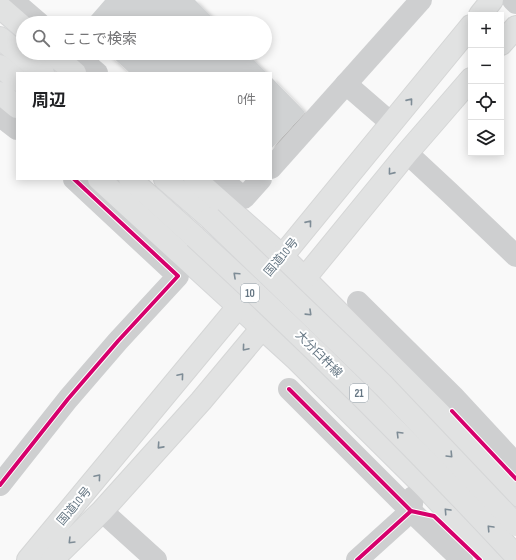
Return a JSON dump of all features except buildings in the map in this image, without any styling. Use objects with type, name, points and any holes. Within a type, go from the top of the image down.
[{"type":"main road","points":[[482,12],[492,0]]},
{"type":"main road","points":[[0,7],[16,21]]},
{"type":"main road","points":[[504,41],[516,27]]},
{"type":"main road","name":"国道10号","points":[[28,560],[282,256],[468,30]]},
{"type":"main road","points":[[0,38],[16,51]]},
{"type":"main road","points":[[27,60],[42,72]]},
{"type":"main road","points":[[60,60],[74,72]]},
{"type":"main road","points":[[0,66],[16,79]]},
{"type":"main road","name":"国道10号","points":[[52,560],[102,511],[201,401],[304,279],[407,153],[468,82]]},
{"type":"main road","points":[[0,93],[16,106]]},
{"type":"main road","points":[[100,180],[297,360],[416,479],[493,560]]},
{"type":"main road","name":"大分臼杵線","points":[[131,180],[267,303],[358,392],[464,500],[516,556]]},
{"type":"main road","name":"大分臼杵線","points":[[166,180],[210,218],[384,386],[516,525]]},
{"type":"main road","points":[[196,180],[282,256],[442,416],[516,495]]},
{"type":"street","points":[[12,0],[31,16]]},
{"type":"street","points":[[272,167],[421,0]]},
{"type":"street","points":[[513,0],[516,3]]},
{"type":"street","points":[[82,60],[96,72]]},
{"type":"street","points":[[346,84],[391,124]]},
{"type":"street","points":[[0,116],[16,128]]},
{"type":"street","points":[[407,153],[516,256]]},
{"type":"street","points":[[0,485],[68,399],[178,276],[75,180]]},
{"type":"street","points":[[222,180],[244,198],[260,180]]},
{"type":"street","points":[[358,302],[461,405],[516,464]]},
{"type":"street","points":[[289,389],[462,560]]},
{"type":"street","points":[[442,416],[461,405]]},
{"type":"street","points":[[357,560],[411,511],[416,479]]},
{"type":"street","points":[[102,511],[156,560]]},
{"type":"cycle path","points":[[0,485],[68,399],[118,341],[178,276],[75,180]]},
{"type":"cycle path","points":[[289,389],[411,511],[357,560]]},
{"type":"cycle path","points":[[452,411],[516,479]]},
{"type":"cycle path","points":[[411,511],[434,516],[480,560]]}]
